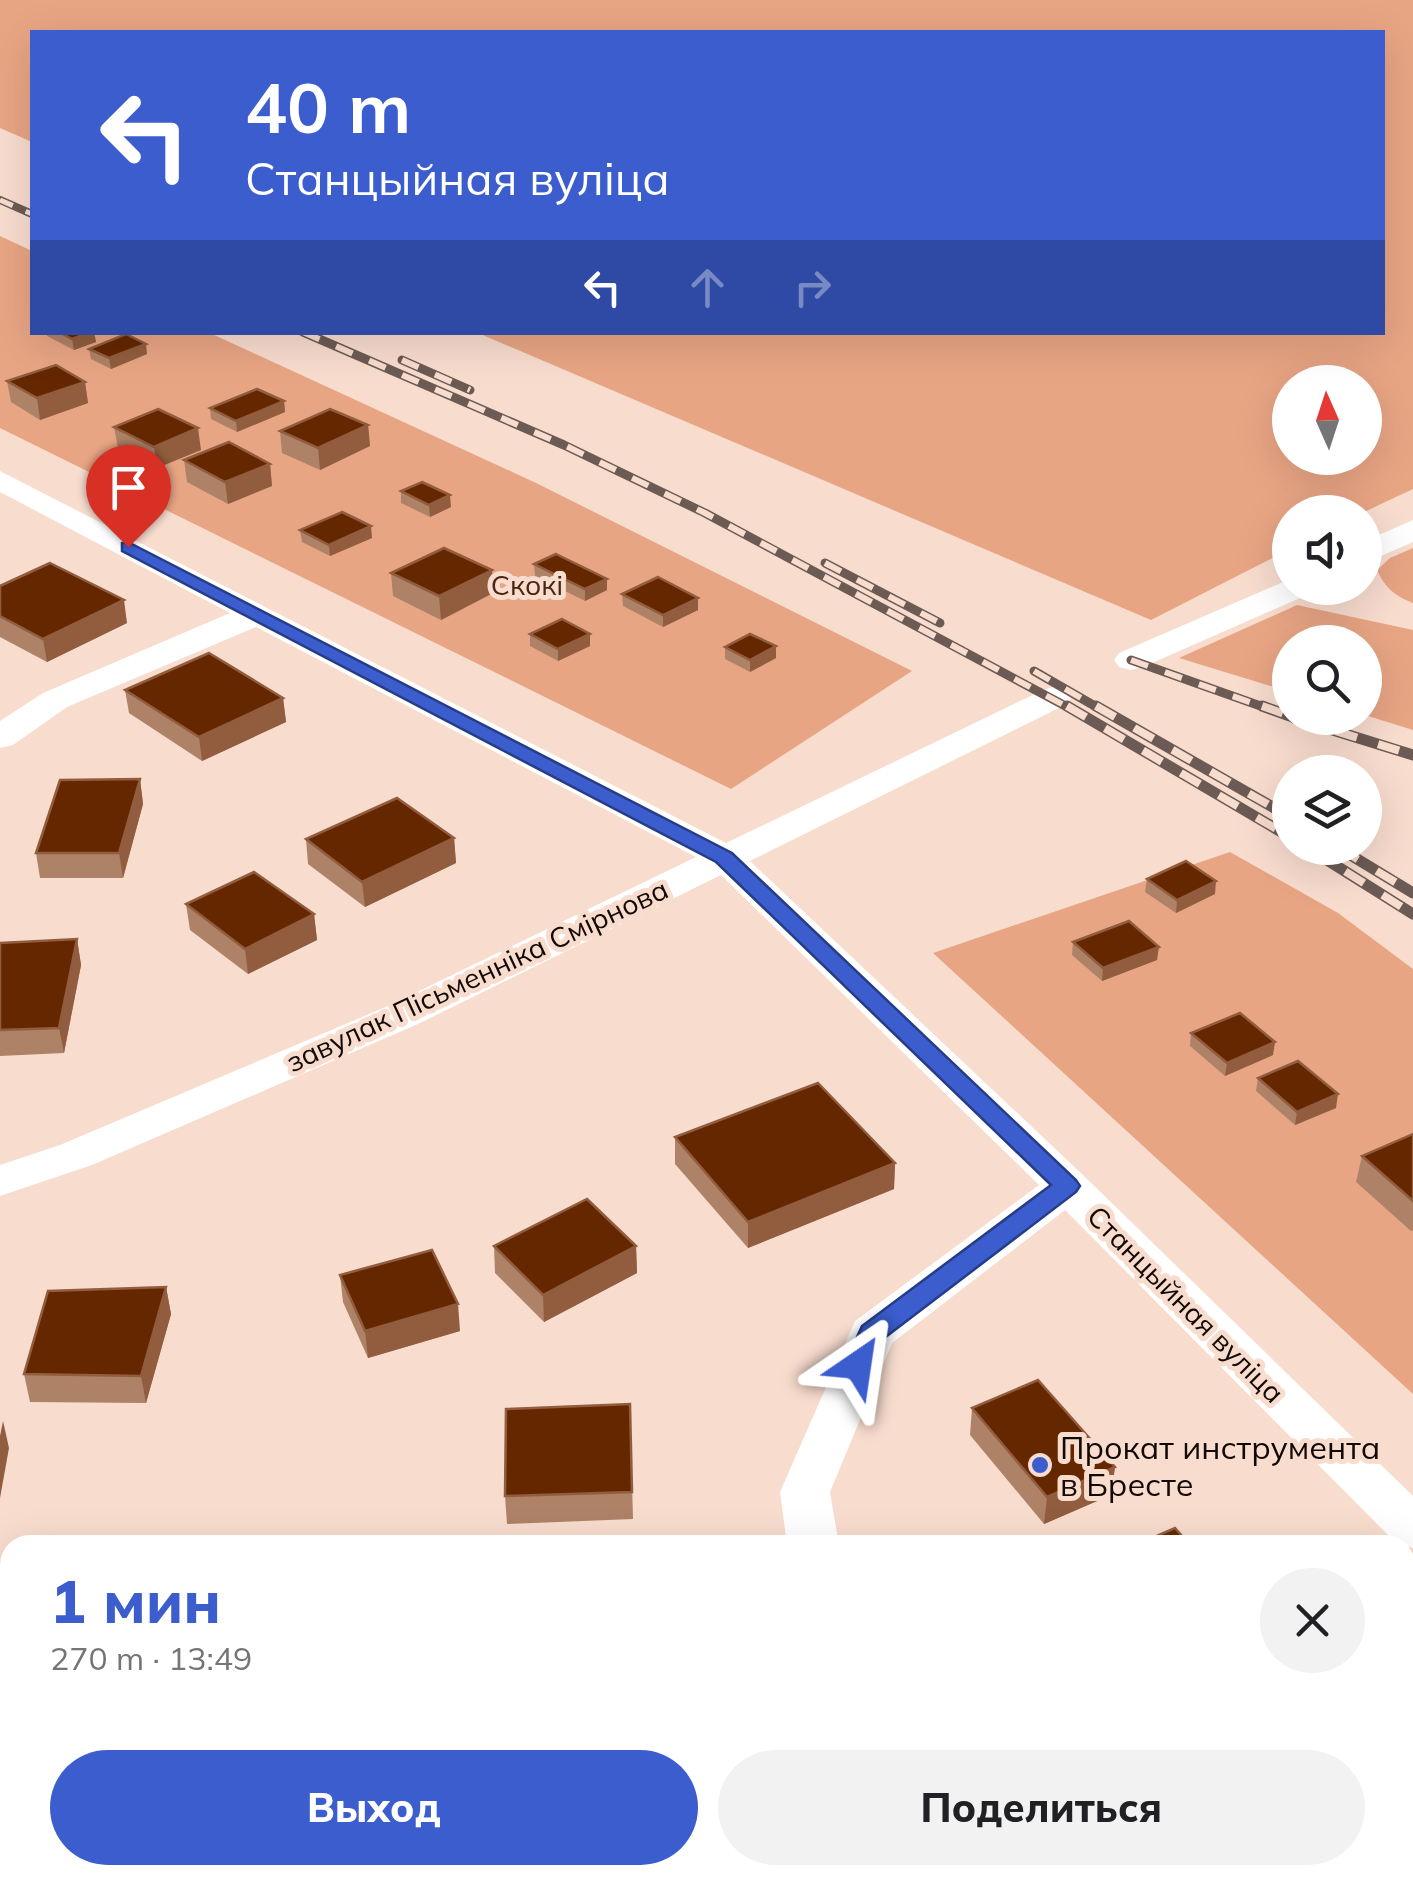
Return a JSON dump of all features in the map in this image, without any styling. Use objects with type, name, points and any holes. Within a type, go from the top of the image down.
[{"type":"street","name":"Станцыйная вуліца","points":[[0,480],[724,857],[1067,1186],[1413,1528]]},
{"type":"street","points":[[1382,545],[1413,530]]},
{"type":"street","points":[[1130,660],[1272,598]]},
{"type":"street","points":[[0,736],[55,700],[257,614]]},
{"type":"street","name":"завулак Пісьменніка Смірнова","points":[[0,1181],[76,1155],[402,1014],[1054,698]]},
{"type":"street","points":[[811,1535],[805,1492],[872,1333],[1067,1186]]},
{"type":"green space","points":[[0,0],[1413,0],[1413,489],[1382,504],[1382,495],[1272,495],[1272,558],[1151,620],[483,335],[1385,335],[1385,30],[30,30],[30,141],[0,128]]},
{"type":"green space","name":"Скокі","points":[[0,236],[30,250],[30,335],[214,335],[534,482],[912,671],[731,789],[0,428]]},
{"type":"green space","points":[[1413,548],[1413,603],[1383,582],[1382,565]]},
{"type":"green space","points":[[1297,605],[1413,630],[1413,730],[1382,720],[1382,625],[1272,625],[1272,686],[1179,658]]},
{"type":"green space","points":[[1230,852],[1338,913],[1413,969],[1413,1394],[933,953]]},
{"type":"building","points":[[124,335],[146,344],[109,358],[89,349]]},
{"type":"building","points":[[56,365],[85,382],[37,398],[7,381]]},
{"type":"building","points":[[257,389],[284,401],[236,421],[210,408]]},
{"type":"building","points":[[158,409],[198,428],[154,447],[114,427]]},
{"type":"building","points":[[330,409],[368,425],[318,448],[280,431]]},
{"type":"building","points":[[229,442],[270,464],[225,482],[184,460]]},
{"type":"building","points":[[422,482],[450,495],[429,505],[401,491]]},
{"type":"building","points":[[342,512],[371,526],[329,545],[300,530]]},
{"type":"building","points":[[444,548],[492,570],[439,596],[391,573]]},
{"type":"building","points":[[556,554],[607,579],[585,589],[534,564]]},
{"type":"building","points":[[50,563],[124,600],[43,639],[0,616],[0,586]]},
{"type":"building","points":[[658,577],[698,598],[663,615],[622,594]]},
{"type":"building","points":[[562,619],[590,634],[558,649],[530,634]]},
{"type":"building","points":[[750,634],[776,646],[750,660],[725,647]]},
{"type":"building","points":[[209,653],[283,698],[199,737],[125,690]]},
{"type":"building","points":[[140,779],[119,853],[36,853],[60,780]]},
{"type":"building","points":[[397,798],[454,838],[362,882],[306,839]]},
{"type":"building","points":[[1186,861],[1216,881],[1177,900],[1147,879]]},
{"type":"building","points":[[254,872],[314,914],[245,949],[186,904]]},
{"type":"building","points":[[1129,921],[1159,947],[1103,968],[1073,942]]},
{"type":"building","points":[[77,939],[59,1028],[0,1030],[0,943]]},
{"type":"building","points":[[1240,1013],[1275,1042],[1227,1063],[1191,1033]]},
{"type":"building","points":[[1298,1061],[1338,1094],[1297,1112],[1258,1078]]},
{"type":"building","points":[[818,1083],[895,1163],[748,1222],[675,1137]]},
{"type":"building","points":[[1413,1134],[1413,1201],[1362,1156]]},
{"type":"building","points":[[587,1199],[636,1246],[543,1295],[494,1246]]},
{"type":"building","points":[[432,1250],[458,1304],[365,1331],[340,1275]]},
{"type":"building","points":[[166,1287],[141,1376],[24,1374],[48,1291]]},
{"type":"building","points":[[1038,1380],[1115,1467],[1047,1497],[972,1408]]},
{"type":"building","points":[[630,1404],[632,1492],[505,1496],[506,1409]]},
{"type":"building","points":[[1175,1528],[1181,1535],[1159,1535]]},
{"type":"railway","points":[[0,200],[30,213]]},
{"type":"railway","points":[[310,335],[564,445],[705,513],[1071,709]]},
{"type":"railway","points":[[402,360],[470,390]]},
{"type":"railway","points":[[825,563],[940,623]]},
{"type":"railway","points":[[1131,660],[1269,709]]},
{"type":"railway","points":[[1034,671],[1100,709]]},
{"type":"railway","points":[[1067,706],[1272,826]]},
{"type":"railway","points":[[1096,706],[1272,807]]},
{"type":"railway","points":[[1262,706],[1272,710]]},
{"type":"railway","points":[[1349,735],[1413,755]]},
{"type":"railway","points":[[1335,865],[1413,914]]},
{"type":"railway","points":[[1367,865],[1413,893]]},
{"type":"place","name":"Прокат инструмента в Бресте","points":[[1040,1465]]},
{"type":"route","points":[[128,547],[724,857],[1067,1186],[872,1333],[858,1365]]}]
